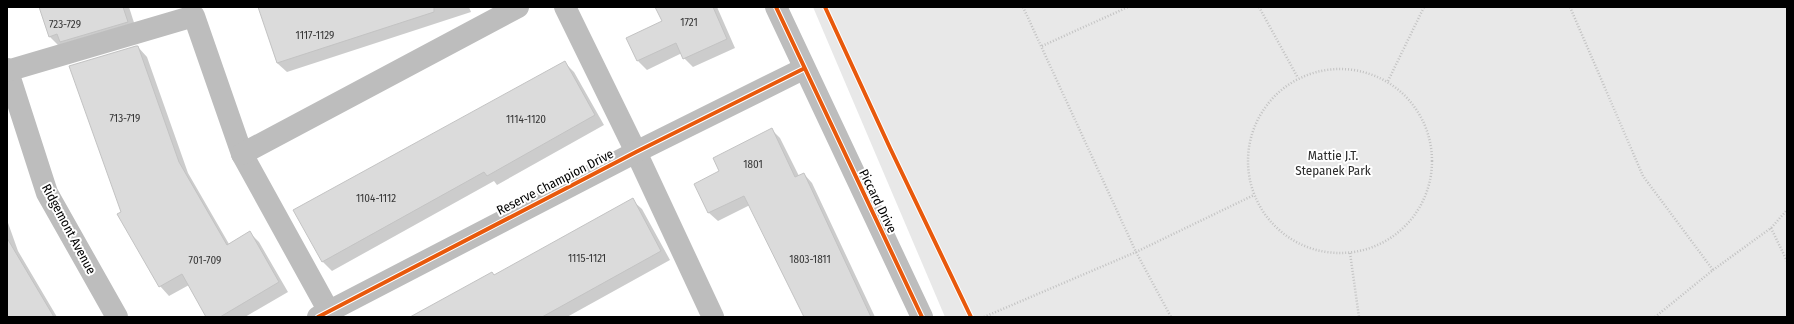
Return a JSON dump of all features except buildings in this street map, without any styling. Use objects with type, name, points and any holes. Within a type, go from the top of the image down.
[{"type":"street","points":[[242,154],[518,7]]},
{"type":"street","points":[[565,7],[636,152],[713,317]]},
{"type":"street","name":"Piccard Drive","points":[[776,7],[922,317]]},
{"type":"street","points":[[7,70],[192,11],[242,154],[326,315]]},
{"type":"street","name":"Reserve Champion Drive","points":[[326,315],[636,152],[804,69]]},
{"type":"street","name":"Ridgemont Avenue","points":[[7,70],[47,193],[117,317]]},
{"type":"path","points":[[1023,7],[1136,252],[1170,317]]},
{"type":"path","points":[[1042,46],[1128,7]]},
{"type":"path","points":[[1259,7],[1298,78]]},
{"type":"path","points":[[1388,81],[1424,7]]},
{"type":"path","points":[[1570,7],[1643,176],[1713,270]]},
{"type":"path","points":[[1343,67],[1366,71],[1388,81],[1407,96],[1422,117],[1431,141],[1432,167],[1427,192],[1415,215],[1397,234],[1375,247],[1350,253],[1320,252],[1292,240],[1269,221],[1254,195],[1248,169],[1249,141],[1259,116],[1276,94],[1298,78],[1320,70],[1343,67]]},
{"type":"path","points":[[984,317],[1136,252],[1254,195]]},
{"type":"path","points":[[1655,317],[1713,270],[1771,228],[1787,210]]},
{"type":"path","points":[[1771,228],[1787,260]]},
{"type":"path","points":[[1350,253],[1359,317]]},
{"type":"green space","name":"Mattie J.T. Stepanek Park","points":[[813,7],[1787,7],[1787,317],[945,317]]},
{"type":"cycle path","points":[[776,7],[922,317]]},
{"type":"cycle path","points":[[825,7],[890,148],[971,317]]},
{"type":"cycle path","points":[[318,317],[636,152],[803,69]]}]
